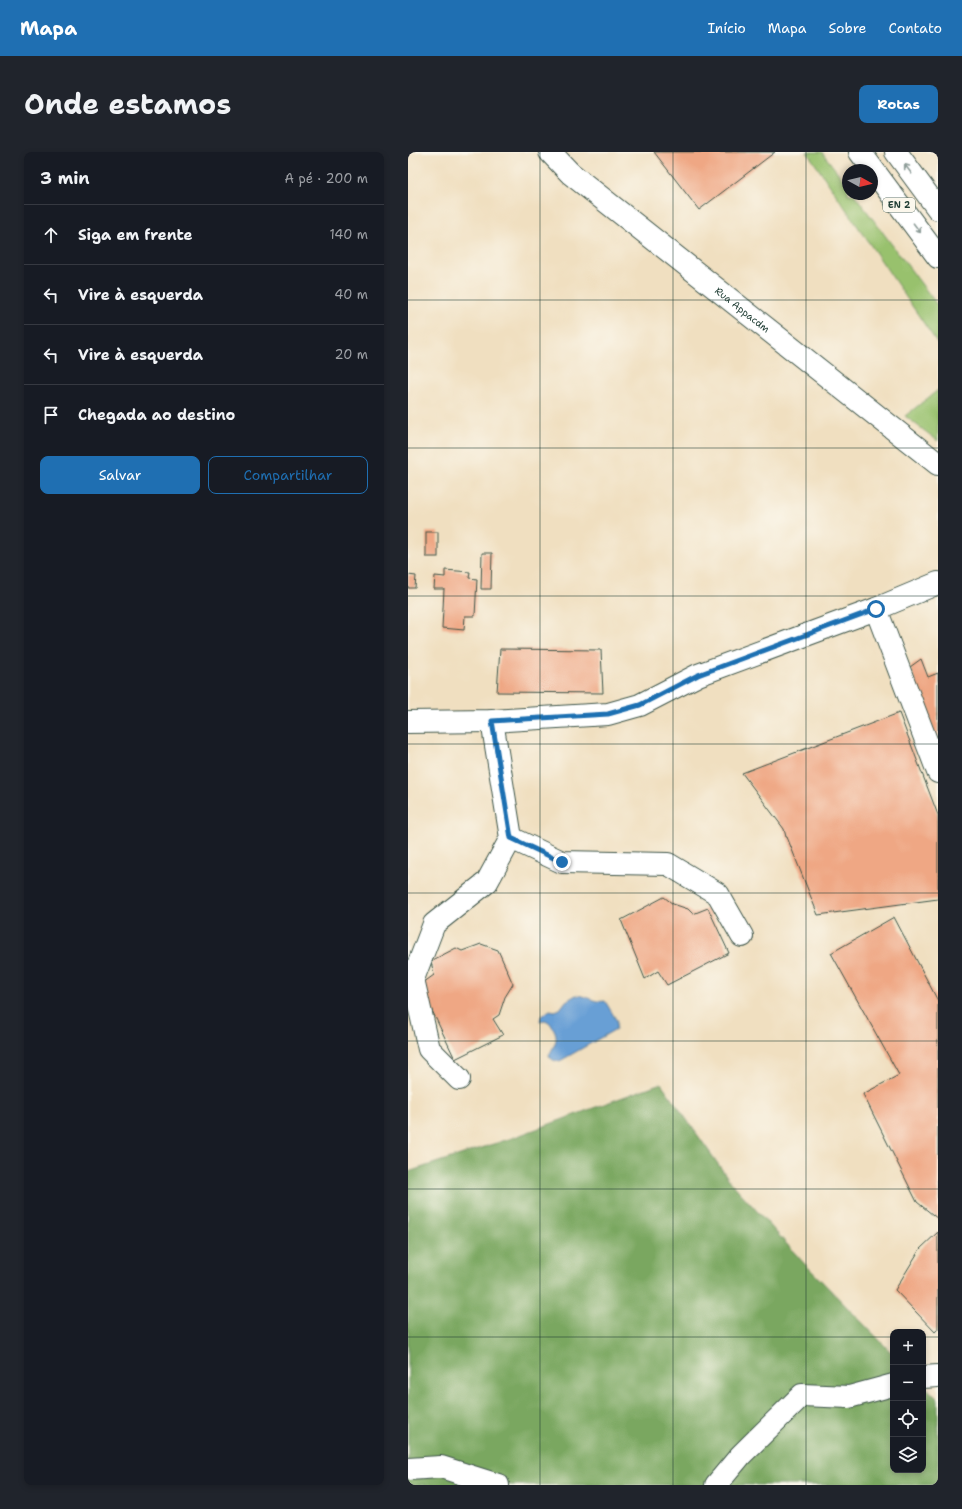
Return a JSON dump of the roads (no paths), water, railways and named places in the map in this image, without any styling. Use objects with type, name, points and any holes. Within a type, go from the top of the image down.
[{"type":"street","name":"Rua Appacdm","points":[[550,152],[570,173],[938,464]]},
{"type":"street","name":"EN 2","points":[[860,152],[938,257]]},
{"type":"street","name":"EN 2","points":[[896,152],[935,202]]},
{"type":"street","points":[[408,722],[492,721],[608,714],[640,705],[698,675],[876,609],[938,583]]},
{"type":"street","points":[[876,609],[938,772]]},
{"type":"street","points":[[459,1079],[429,1049],[413,979],[434,924],[487,882],[511,838],[492,721]]},
{"type":"street","points":[[511,838],[562,862],[668,864],[718,894],[742,936]]},
{"type":"street","points":[[926,1377],[938,1376]]},
{"type":"street","points":[[716,1485],[741,1455],[802,1395],[849,1397],[890,1386]]},
{"type":"street","points":[[408,1469],[441,1467],[498,1485]]},
{"type":"water","points":[[576,995],[598,1001],[605,1001],[617,1021],[616,1029],[560,1061],[554,1060],[549,1055],[556,1038],[555,1031],[549,1022],[545,1020],[540,1021],[541,1016],[550,1010],[555,1011],[560,1009],[566,1001]]}]
